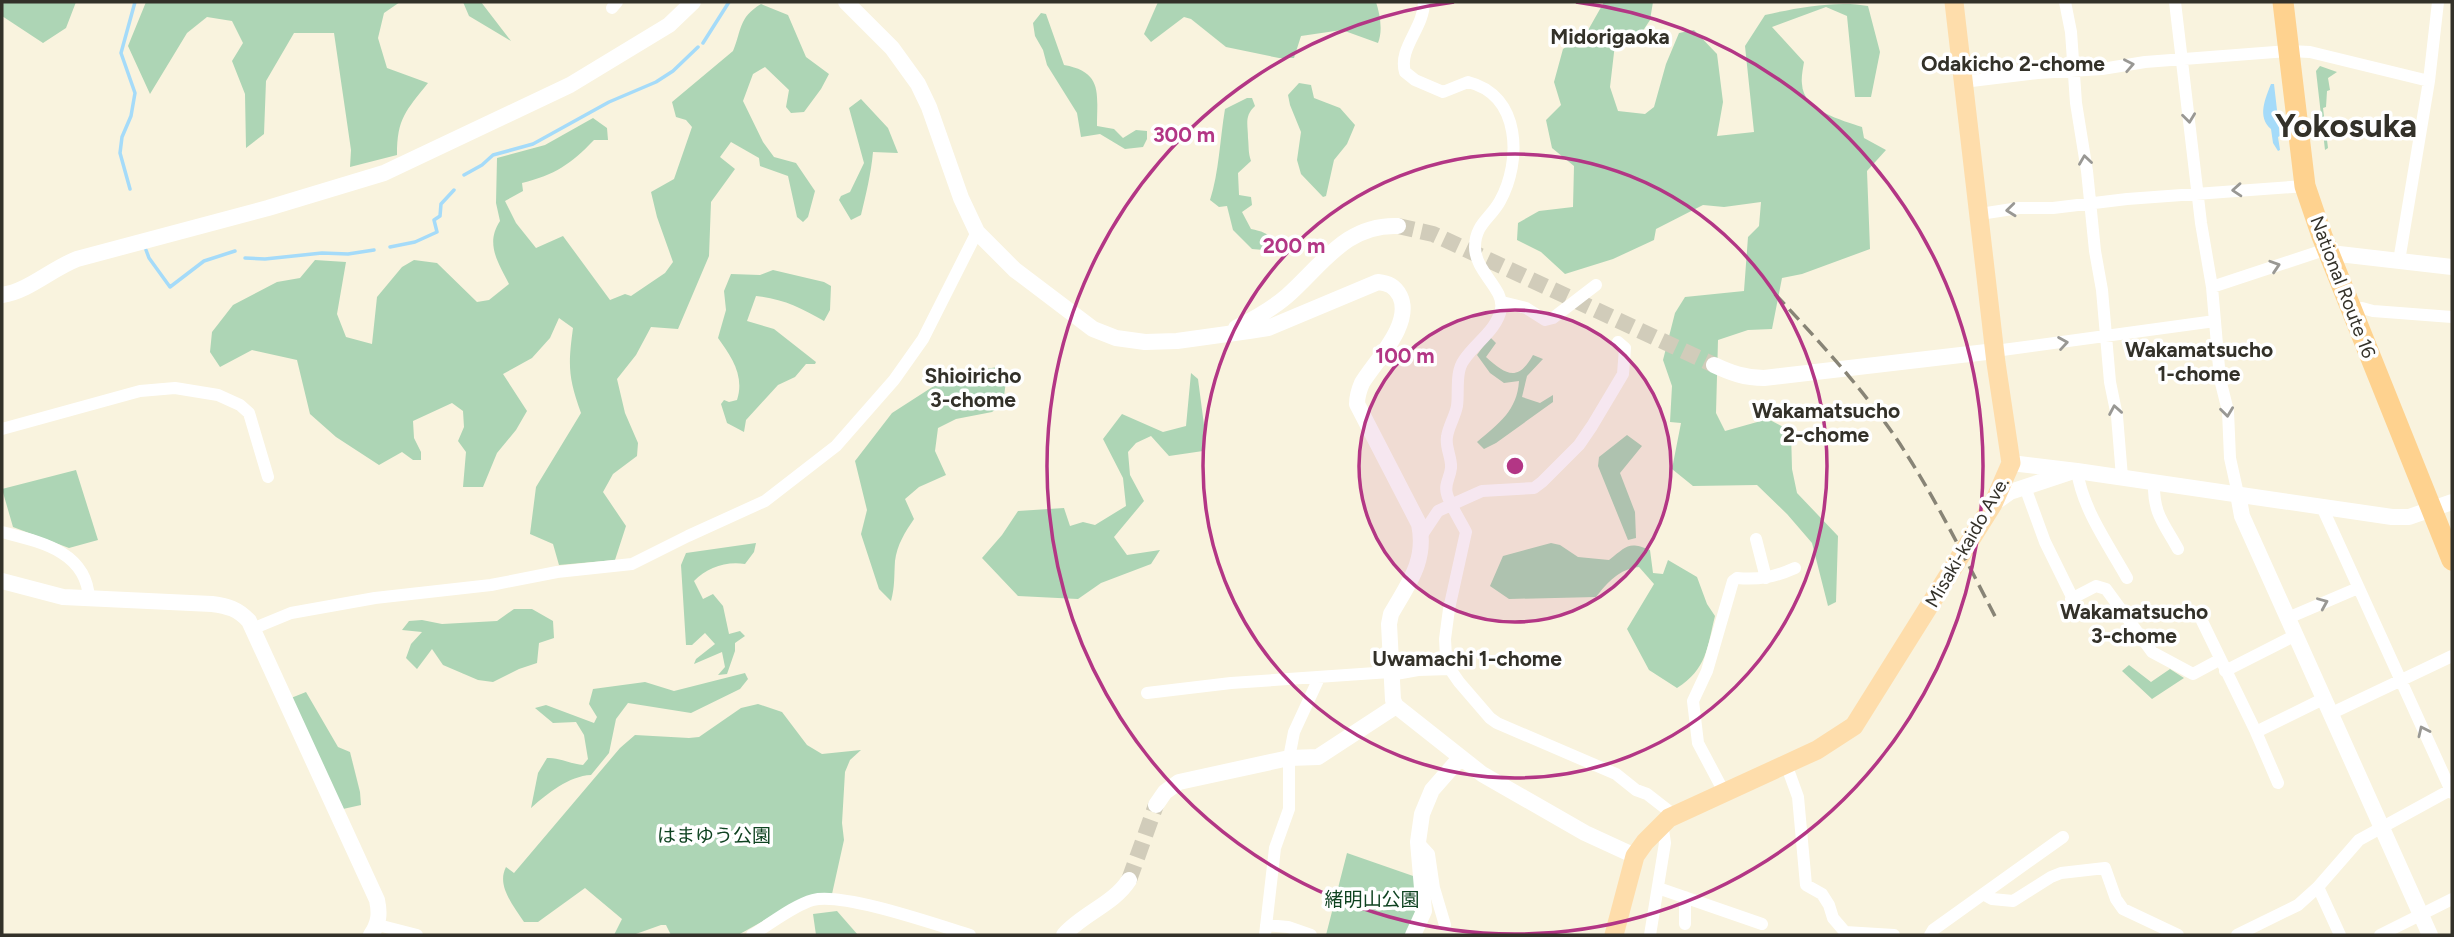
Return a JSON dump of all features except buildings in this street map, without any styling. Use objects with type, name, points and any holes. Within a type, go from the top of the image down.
[{"type":"highway","name":"National Route 16","points":[[2283,2],[2295,51],[2317,181],[2334,254],[2362,308],[2442,506],[2452,560]]},
{"type":"highway","name":"National Route 16","points":[[2295,2],[2295,51],[2305,186],[2452,529]]},
{"type":"main road","name":"Misaki-kaido Ave.","points":[[1614,935],[1636,856],[1668,819],[1817,750],[1854,726],[1993,504],[2011,463],[1954,2]]},
{"type":"street","points":[[2,295],[17,292],[77,259],[282,204],[384,173],[570,85],[669,25],[693,2]]},
{"type":"street","points":[[846,2],[892,48],[918,84],[929,107],[961,198],[977,232],[1015,270],[1093,329],[1116,338],[1145,342],[1177,341],[1268,328],[1378,282],[1394,287],[1402,301],[1402,319],[1361,386],[1357,404],[1419,524],[1422,535],[1420,560],[1391,614],[1389,624],[1393,700],[1396,706],[1482,774],[1588,835],[1636,856]]},
{"type":"street","points":[[1424,2],[1420,24],[1404,55],[1405,72],[1415,80],[1443,92],[1460,83],[1475,83],[1494,95],[1506,110],[1514,140],[1505,191],[1499,204],[1483,223],[1475,248],[1478,264],[1501,296],[1501,313],[1462,361],[1457,405],[1447,435],[1451,468],[1446,484],[1447,496],[1466,532],[1449,609],[1446,648],[1450,669],[1490,719],[1616,774],[1668,819],[1650,935]]},
{"type":"street","points":[[2065,2],[2071,32],[2122,477]]},
{"type":"street","points":[[2175,2],[2202,234],[2212,287],[2220,379],[2228,411],[2230,458],[2242,516],[2430,935]]},
{"type":"street","points":[[2399,261],[2429,81],[2438,2]]},
{"type":"street","points":[[1964,82],[2295,51],[2429,81]]},
{"type":"street","points":[[1980,214],[2305,186]]},
{"type":"street","points":[[1224,334],[1285,298],[1345,241],[1362,231],[1382,225],[1398,226]]},
{"type":"street","points":[[252,629],[291,613],[375,598],[491,585],[557,572],[632,564],[765,501],[836,446],[894,380],[923,339],[977,232]]},
{"type":"street","points":[[2212,287],[2318,252],[2452,267]]},
{"type":"street","points":[[1502,302],[1526,307],[1545,320],[1553,318],[1596,285]]},
{"type":"street","points":[[2362,308],[2373,311],[2452,315]]},
{"type":"street","points":[[1714,365],[1748,378],[1764,378],[1996,351],[2215,321]]},
{"type":"street","points":[[1422,535],[1438,511],[1482,491],[1534,488],[1551,474],[1579,445],[1623,374],[1625,348],[1618,342]]},
{"type":"street","points":[[2,429],[140,391],[175,388],[218,395],[240,405],[249,413],[268,477]]},
{"type":"street","points":[[2011,463],[2399,517],[2442,506]]},
{"type":"street","points":[[1993,504],[2010,492],[2077,471]]},
{"type":"street","points":[[2077,471],[2090,513],[2127,578]]},
{"type":"street","points":[[2154,482],[2156,511],[2178,548]]},
{"type":"street","points":[[2025,487],[2045,542],[2075,604],[2096,586],[2106,589],[2152,652],[2193,674],[2296,635]]},
{"type":"street","points":[[2237,935],[2298,905],[2318,887],[2359,839],[2452,791],[2322,507]]},
{"type":"street","points":[[2,532],[67,554],[87,581],[89,599]]},
{"type":"street","points":[[1756,539],[1766,578]]},
{"type":"street","points":[[1724,792],[1698,743],[1693,701],[1707,671],[1733,581],[1737,578],[1752,580],[1776,577],[1795,568]]},
{"type":"street","points":[[2,581],[63,597],[230,606],[241,612],[249,621],[377,900],[379,910],[374,930],[417,935]]},
{"type":"street","points":[[2288,618],[2358,588]]},
{"type":"street","points":[[2202,621],[2278,783]]},
{"type":"street","points":[[2332,713],[2452,656]]},
{"type":"street","points":[[1147,693],[1231,683],[1450,669]]},
{"type":"street","points":[[1311,935],[1288,927],[1266,930],[1275,848],[1289,809],[1289,758],[1294,732],[1319,678]]},
{"type":"street","points":[[2256,732],[2325,698]]},
{"type":"street","points":[[1156,804],[1165,792],[1179,782],[1289,758],[1318,757],[1396,706]]},
{"type":"street","points":[[1413,935],[1424,911],[1418,842],[1426,802],[1442,777],[1460,758]]},
{"type":"street","points":[[1786,764],[1798,797],[1807,885],[1822,894],[1833,918],[1846,932],[1894,935]]},
{"type":"street","points":[[1930,935],[1933,930],[2063,837]]},
{"type":"street","points":[[1418,842],[1429,853],[1434,888],[1446,925]]},
{"type":"street","points":[[1983,894],[1992,899],[2013,901],[2061,873],[2105,868],[2116,900],[2123,909],[2178,935]]},
{"type":"street","points":[[1064,935],[1078,920],[1122,891],[1129,880]]},
{"type":"street","points":[[2318,887],[2340,935]]},
{"type":"street","points":[[1658,888],[1762,924]]},
{"type":"street","points":[[1685,897],[1685,924]]},
{"type":"street","points":[[752,935],[812,900],[831,899],[894,912],[970,935]]},
{"type":"street","points":[[2380,935],[2452,899]]},
{"type":"green space","points":[[2,2],[76,2],[66,28],[43,43],[2,16]]},
{"type":"green space","points":[[146,2],[400,2],[384,13],[378,38],[387,68],[428,83],[404,116],[397,142],[397,155],[350,167],[351,150],[334,33],[294,33],[266,81],[264,134],[246,148],[245,94],[232,61],[243,43],[232,21],[207,17],[187,33],[150,94],[128,46]]},
{"type":"green space","points":[[463,2],[481,2],[511,41],[469,16]]},
{"type":"green space","points":[[1158,2],[1376,2],[1380,33],[1378,43],[1342,30],[1301,36],[1294,58],[1279,58],[1226,47],[1191,19],[1184,17],[1151,42],[1144,34]]},
{"type":"green space","points":[[1604,2],[1653,2],[1650,20],[1635,43],[1615,44],[1610,87],[1618,111],[1645,114],[1654,107],[1666,64],[1679,33],[1694,30],[1717,54],[1723,102],[1717,136],[1754,132],[1745,46],[1765,15],[1830,4],[1868,6],[1880,52],[1871,97],[1855,97],[1847,16],[1826,7],[1772,27],[1804,62],[1802,84],[1809,101],[1825,113],[1862,127],[1864,138],[1886,150],[1867,171],[1870,249],[1802,274],[1782,278],[1772,329],[1748,330],[1718,340],[1716,413],[1725,431],[1768,419],[1791,431],[1792,469],[1797,493],[1838,536],[1836,602],[1828,606],[1812,543],[1757,485],[1693,486],[1672,469],[1681,423],[1670,422],[1672,386],[1663,360],[1675,313],[1685,297],[1744,291],[1748,237],[1759,226],[1761,202],[1724,207],[1703,205],[1656,229],[1654,240],[1613,259],[1565,274],[1541,252],[1517,240],[1518,223],[1539,211],[1573,207],[1574,166],[1552,148],[1546,120],[1561,105],[1554,82],[1563,49],[1587,32]]},
{"type":"green space","points":[[761,4],[788,15],[806,57],[829,74],[804,112],[791,113],[786,107],[789,90],[765,67],[753,74],[743,101],[763,142],[774,157],[796,163],[815,191],[808,217],[803,222],[797,217],[788,176],[760,166],[759,158],[731,142],[720,157],[735,169],[711,202],[709,256],[678,329],[651,327],[636,355],[617,379],[625,413],[638,443],[637,456],[613,474],[603,492],[626,526],[615,560],[559,565],[553,544],[530,534],[536,487],[581,413],[570,371],[573,328],[559,318],[550,338],[532,358],[503,374],[527,411],[497,453],[483,487],[463,487],[466,452],[458,441],[464,427],[463,411],[452,403],[413,421],[414,438],[421,452],[421,460],[413,460],[402,452],[379,465],[336,437],[310,414],[297,360],[252,350],[220,367],[210,352],[212,332],[233,305],[277,282],[300,278],[315,260],[346,262],[337,314],[346,337],[372,344],[377,297],[402,267],[414,260],[437,263],[477,302],[489,300],[509,284],[493,245],[500,221],[496,203],[497,158],[545,145],[593,118],[607,128],[608,140],[594,140],[562,168],[522,183],[523,191],[505,201],[516,223],[536,248],[563,236],[610,300],[625,294],[631,296],[665,273],[673,262],[651,192],[674,179],[692,127],[686,120],[676,117],[672,102],[733,51],[744,19]]},
{"type":"green space","points":[[1041,13],[1046,14],[1064,65],[1077,68],[1092,79],[1097,94],[1097,126],[1114,129],[1123,138],[1136,130],[1147,131],[1143,147],[1125,149],[1100,134],[1081,137],[1077,113],[1047,65],[1035,36],[1033,23]]},
{"type":"green space","points":[[2320,66],[2337,72],[2328,78],[2330,90],[2327,91],[2326,107],[2323,108],[2328,148],[2325,150],[2316,71]]},
{"type":"green space","points":[[1299,83],[1311,85],[1314,98],[1340,108],[1355,125],[1347,144],[1334,160],[1326,196],[1323,197],[1301,174],[1297,160],[1301,132],[1288,95]]},
{"type":"green space","points":[[1252,98],[1255,106],[1247,121],[1251,161],[1238,173],[1239,195],[1251,197],[1252,205],[1242,212],[1251,229],[1271,238],[1276,251],[1252,249],[1233,230],[1227,206],[1219,207],[1210,200],[1225,109]]},
{"type":"green space","points":[[861,99],[888,128],[898,153],[873,152],[861,215],[851,220],[839,200],[850,192],[864,163],[849,108]]},
{"type":"green space","points":[[773,270],[831,286],[830,310],[824,321],[791,304],[756,296],[747,321],[774,329],[816,362],[806,364],[795,377],[778,385],[746,420],[744,432],[727,423],[721,404],[724,400],[737,400],[739,391],[735,367],[718,338],[726,310],[724,291],[731,274],[760,275]]},
{"type":"green space","points":[[1490,337],[1496,343],[1486,357],[1506,371],[1517,372],[1533,355],[1543,359],[1527,376],[1522,397],[1540,403],[1553,395],[1553,402],[1484,449],[1477,442],[1506,416],[1515,401],[1519,381],[1504,383],[1490,373],[1477,355]]},
{"type":"green space","points":[[1003,366],[1006,381],[1003,404],[992,412],[956,419],[938,428],[935,451],[946,475],[919,487],[905,499],[914,519],[898,550],[891,601],[879,589],[861,534],[867,510],[855,461],[892,413],[951,375]]},
{"type":"green space","points":[[1191,373],[1198,379],[1204,425],[1203,451],[1169,456],[1151,436],[1136,443],[1128,452],[1130,475],[1144,501],[1114,537],[1127,555],[1160,550],[1151,564],[1101,583],[1078,599],[1018,596],[982,558],[1018,511],[1064,508],[1070,526],[1083,522],[1095,525],[1126,506],[1123,478],[1103,439],[1122,414],[1163,432],[1186,426]]},
{"type":"green space","points":[[1627,435],[1642,446],[1620,473],[1635,512],[1636,538],[1628,540],[1598,466],[1599,457]]},
{"type":"green space","points":[[76,470],[98,540],[69,548],[13,527],[2,489]]},
{"type":"green space","points":[[756,543],[754,552],[745,564],[717,566],[694,581],[703,599],[713,594],[723,606],[729,634],[740,631],[745,636],[735,643],[727,674],[718,675],[725,667],[722,652],[694,664],[696,659],[715,644],[705,633],[692,645],[686,645],[681,565],[686,553]]},
{"type":"green space","points":[[1551,543],[1560,545],[1578,557],[1609,560],[1628,546],[1637,546],[1650,550],[1653,573],[1663,574],[1668,560],[1697,577],[1707,604],[1715,616],[1704,657],[1687,681],[1677,688],[1649,670],[1627,629],[1654,584],[1639,567],[1620,573],[1596,597],[1509,599],[1490,586],[1503,556]]},
{"type":"green space","points":[[514,609],[532,609],[553,621],[554,638],[539,643],[537,663],[493,682],[478,680],[443,665],[432,649],[417,669],[406,658],[411,644],[422,632],[402,630],[409,621],[422,620],[442,624],[497,621]]},
{"type":"green space","points":[[2129,665],[2151,682],[2170,669],[2184,678],[2152,699],[2122,671]]},
{"type":"green space","points":[[745,673],[748,679],[740,689],[691,713],[628,703],[616,719],[609,753],[591,775],[567,782],[531,808],[538,773],[547,758],[583,765],[588,759],[584,735],[576,722],[553,723],[535,708],[546,705],[594,723],[597,717],[589,704],[593,689],[645,682],[674,691]]},
{"type":"green space","points":[[306,692],[338,747],[350,752],[361,805],[343,809],[291,698]]},
{"type":"green space","name":"はまゆう公園","points":[[758,704],[782,712],[807,745],[822,754],[861,750],[850,760],[845,772],[842,823],[844,840],[832,894],[802,899],[738,935],[671,935],[666,925],[661,925],[633,935],[614,935],[622,919],[585,888],[538,922],[524,922],[505,889],[503,874],[506,867],[514,873],[620,748],[635,735],[699,737],[741,708]]},
{"type":"green space","name":"緒明山公園","points":[[1347,853],[1416,877],[1419,903],[1406,935],[1326,935]]},
{"type":"green space","points":[[837,911],[858,935],[816,935],[813,914]]},
{"type":"water","points":[[2271,84],[2274,84],[2280,136],[2278,151],[2263,113]]},
{"type":"waterway","points":[[130,189],[120,153],[135,93],[121,53],[135,2]]},
{"type":"waterway","points":[[703,43],[729,2]]},
{"type":"waterway","points":[[464,175],[493,155],[533,144],[609,102],[656,82],[673,71],[698,47]]},
{"type":"waterway","points":[[390,247],[415,242],[437,232],[434,220],[440,216],[441,204],[454,190]]},
{"type":"waterway","points":[[146,250],[170,287],[204,261],[235,251]]},
{"type":"waterway","points":[[245,258],[348,254],[374,250]]},
{"type":"tunnel","points":[[1398,226],[1433,234],[1714,365]]},
{"type":"tunnel","points":[[1129,880],[1156,805]]},
{"type":"railway","points":[[1775,294],[1849,376],[1904,450],[1997,620]]},
{"type":"district","name":"Midorigaoka","points":[[1610,36]]},
{"type":"district","name":"Odakicho 2-chome","points":[[2013,63]]},
{"type":"district","name":"Yokosuka","points":[[2346,125]]},
{"type":"district","name":"Wakamatsucho 1-chome","points":[[2199,361]]},
{"type":"district","name":"Shioiricho 3-chome","points":[[973,387]]},
{"type":"district","name":"Wakamatsucho 2-chome","points":[[1826,422]]},
{"type":"district","name":"Wakamatsucho 3-chome","points":[[2134,623]]},
{"type":"district","name":"Uwamachi 1-chome","points":[[1467,658]]}]
